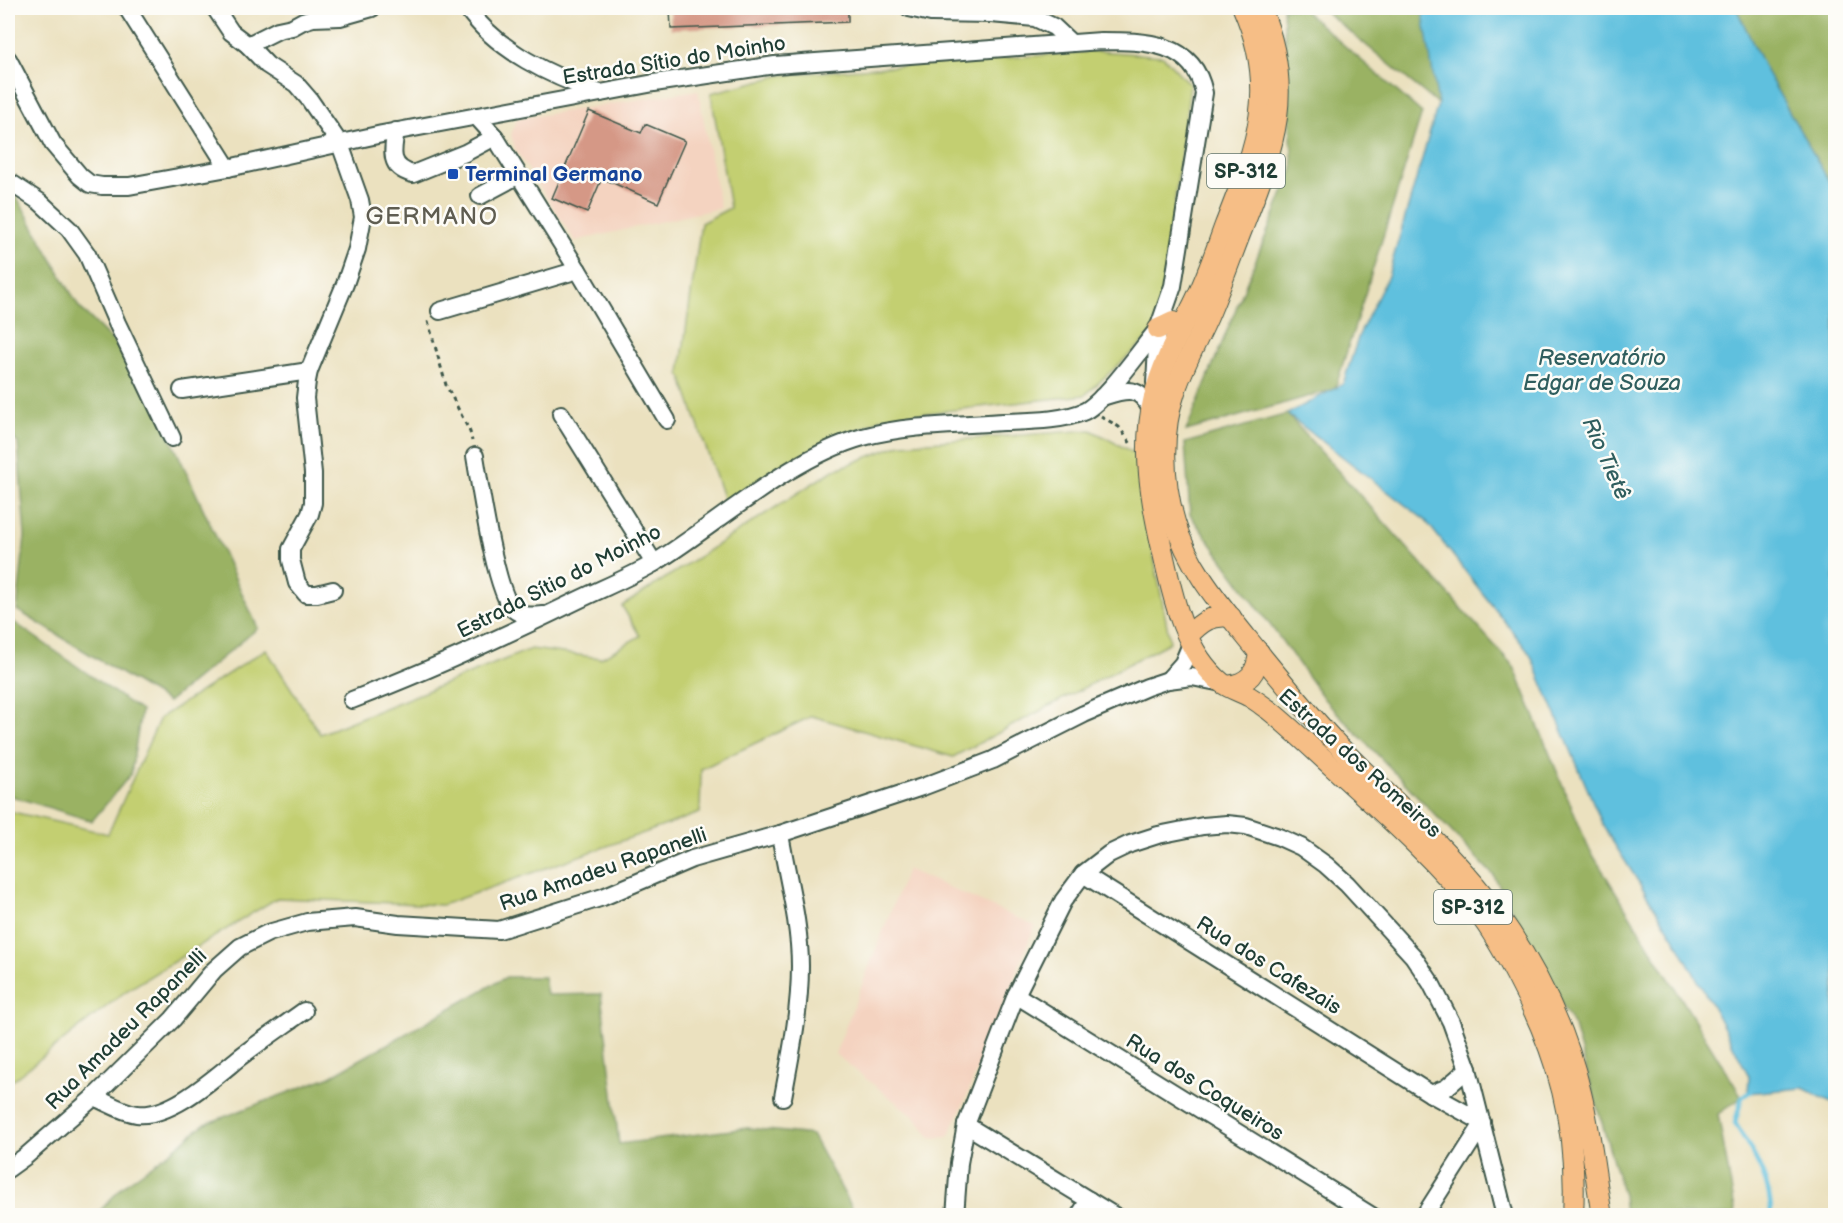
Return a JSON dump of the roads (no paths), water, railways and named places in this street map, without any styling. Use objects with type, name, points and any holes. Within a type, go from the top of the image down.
[{"type":"main road","name":"Estrada dos Romeiros","points":[[1243,8],[1259,61],[1262,98],[1257,135],[1247,170],[1194,303],[1181,327],[1153,402],[1147,435],[1152,501],[1172,593],[1189,640],[1198,656],[1225,684],[1250,696],[1269,710],[1378,808],[1432,861],[1471,905],[1504,952],[1544,1032],[1564,1095],[1571,1127],[1574,1159],[1574,1215]]},
{"type":"main road","name":"Estrada dos Romeiros","points":[[1261,8],[1272,39],[1278,79],[1279,99],[1274,138],[1263,176],[1170,406],[1165,444],[1174,520],[1182,544],[1197,570],[1259,652],[1328,734],[1471,881],[1496,913],[1530,964],[1560,1026],[1575,1069],[1588,1124],[1602,1215]]},
{"type":"main road","points":[[1158,329],[1173,322],[1181,327],[1183,339],[1179,381]]},
{"type":"main road","points":[[1189,640],[1205,620],[1218,615],[1231,617]]},
{"type":"main road","points":[[1225,684],[1246,681],[1258,665],[1259,652]]},
{"type":"street","points":[[127,8],[228,168]]},
{"type":"street","points":[[215,8],[231,32],[248,45],[267,65],[296,84],[303,92],[340,144],[360,200],[363,217],[357,249],[309,371],[305,398],[313,473],[313,503],[310,514],[291,549],[291,560],[297,583],[306,594],[333,590]]},
{"type":"street","points":[[248,45],[303,21],[340,17],[372,8]]},
{"type":"street","points":[[467,8],[478,24],[523,57],[569,82],[601,93]]},
{"type":"street","points":[[909,8],[931,13],[991,14],[1035,18],[1054,27],[1071,43]]},
{"type":"street","name":"Estrada Sítio do Moinho","points":[[8,58],[53,144],[70,166],[90,184],[129,186],[228,168],[396,131],[601,93],[774,65],[1071,43],[1127,41],[1165,47],[1185,58],[1201,79],[1203,93],[1203,109],[1173,285]]},
{"type":"street","points":[[476,116],[495,137],[519,175],[667,420]]},
{"type":"street","points":[[396,131],[393,153],[395,163],[406,172],[413,174],[465,153],[495,137]]},
{"type":"street","points":[[480,196],[519,175]]},
{"type":"street","points":[[8,181],[40,202],[69,229],[87,254],[117,324],[172,438]]},
{"type":"street","points":[[440,311],[578,270]]},
{"type":"street","points":[[1173,285],[1181,327]]},
{"type":"street","points":[[1102,397],[1129,390],[1153,402],[1158,329],[1173,285]]},
{"type":"street","points":[[1102,397],[1158,329]]},
{"type":"street","points":[[182,390],[309,371]]},
{"type":"street","name":"Estrada Sítio do Moinho","points":[[352,700],[415,676],[548,615],[654,562],[783,476],[817,455],[842,444],[887,433],[1035,421],[1086,411],[1102,397]]},
{"type":"street","points":[[561,414],[654,562]]},
{"type":"street","points":[[475,456],[502,591],[509,604],[520,614],[548,615]]},
{"type":"street","points":[[1168,680],[1183,663],[1189,640]]},
{"type":"street","points":[[1168,680],[1192,677],[1225,684]]},
{"type":"street","name":"Rua Amadeu Rapanelli","points":[[8,1169],[35,1149],[94,1097],[173,1019],[214,970],[240,947],[268,933],[307,922],[355,918],[398,924],[499,930],[603,897],[692,860],[780,834],[925,786],[993,760],[1084,714],[1168,680]]},
{"type":"street","points":[[955,1215],[959,1163],[966,1125],[1016,995],[1063,901],[1083,874],[1109,854],[1130,844],[1158,835],[1203,826],[1227,824],[1246,826],[1273,835],[1300,848],[1326,865],[1347,884],[1413,956],[1431,983],[1451,1022],[1468,1069],[1505,1215]]},
{"type":"street","points":[[780,834],[800,964],[797,1018],[783,1097]]},
{"type":"street","name":"Rua dos Cafezais","points":[[1083,874],[1431,1094],[1482,1123]]},
{"type":"street","name":"Rua dos Coqueiros","points":[[1016,995],[1372,1215]]},
{"type":"street","points":[[94,1097],[121,1110],[138,1114],[156,1112],[174,1105],[304,1011]]},
{"type":"street","points":[[1431,1094],[1446,1088],[1468,1069]]},
{"type":"street","points":[[1424,1215],[1482,1123]]},
{"type":"street","points":[[966,1125],[1115,1215]]},
{"type":"street","points":[[1079,1215],[1089,1200]]},
{"type":"water","name":"Reservatório Edgar de Souza","points":[[1422,8],[1736,8],[1766,71],[1835,192],[1835,1104],[1803,1088],[1748,1093],[1749,1076],[1716,1013],[1673,936],[1604,828],[1530,654],[1426,521],[1287,414],[1343,384],[1359,335],[1388,276],[1438,104]]},
{"type":"waterway","points":[[1751,1091],[1742,1097],[1735,1123],[1765,1179],[1771,1216]]},
{"type":"place","name":"Terminal Germano","points":[[453,174]]},
{"type":"district","name":"GERMANO","points":[[432,216]]},
{"type":"water label","name":"Rio Tietê","points":[[1607,458]]}]
